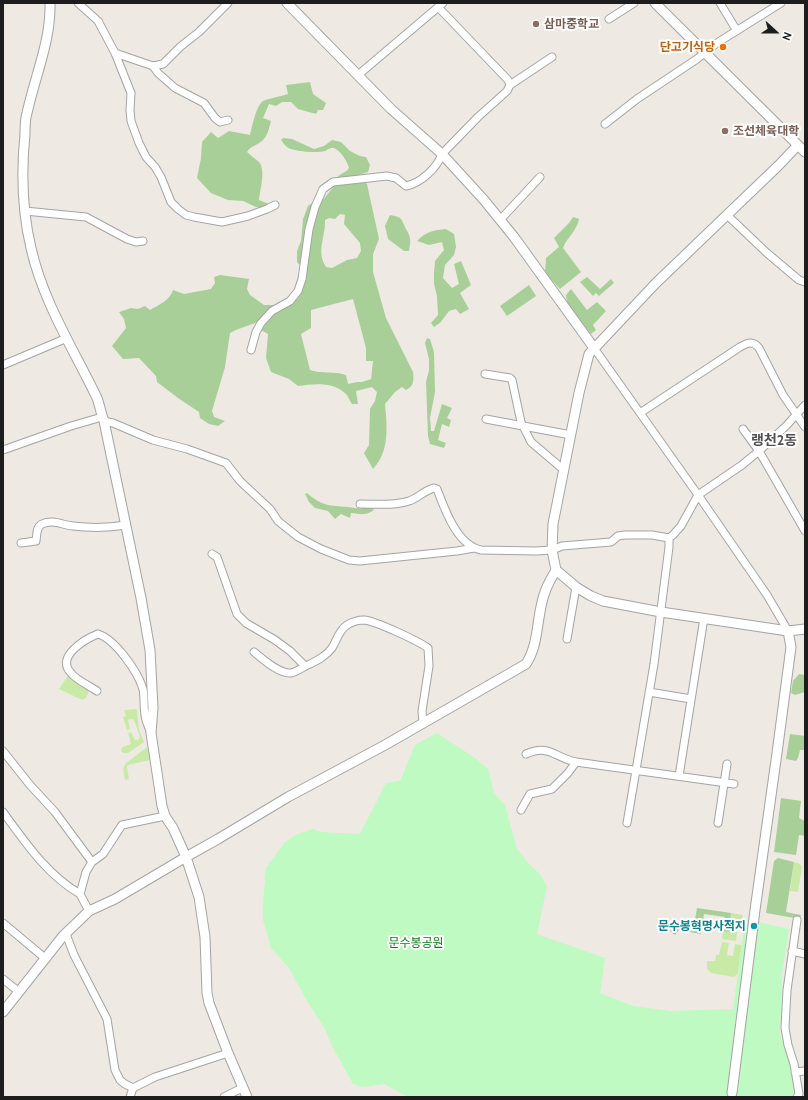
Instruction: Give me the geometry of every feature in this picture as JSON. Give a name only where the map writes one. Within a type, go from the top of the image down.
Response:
[{"type":"street","points":[[50,3],[49,21],[42,61],[26,114],[22,179],[25,211],[31,249],[41,282],[52,308],[98,401],[103,419],[126,525],[150,650],[153,708],[151,734]]},
{"type":"street","points":[[78,3],[98,21],[115,53],[132,93],[130,110],[131,121],[139,143],[146,157],[156,167],[171,202],[186,215],[216,222],[248,216],[275,205]]},
{"type":"street","points":[[115,53],[153,66],[163,64],[180,47],[199,32],[228,3]]},
{"type":"street","points":[[286,3],[391,108],[442,154],[484,200],[514,237],[698,495],[767,595],[788,631],[791,647],[754,910],[732,1093]]},
{"type":"street","points":[[609,19],[634,3]]},
{"type":"street","points":[[655,3],[805,152]]},
{"type":"street","points":[[720,3],[737,31]]},
{"type":"street","points":[[605,124],[637,99],[697,59],[705,52],[781,3]]},
{"type":"street","points":[[358,75],[441,5],[508,80],[510,85]]},
{"type":"street","points":[[251,350],[256,332],[261,323],[272,311],[290,300],[298,291],[302,280],[309,229],[315,208],[323,189],[333,182],[387,176],[396,178],[408,185],[419,181],[430,172],[439,162],[442,154],[478,116],[507,91],[510,85],[552,57]]},
{"type":"street","points":[[153,66],[158,73],[175,88],[204,103],[215,118],[220,122],[228,120]]},
{"type":"street","points":[[798,145],[656,283],[589,354],[585,365],[570,435],[553,524],[552,550],[556,570],[576,587],[603,601],[661,612],[788,631],[805,629]]},
{"type":"street","points":[[500,220],[540,177]]},
{"type":"street","points":[[25,211],[86,217],[127,239],[136,242],[143,241]]},
{"type":"street","points":[[727,215],[767,253],[799,280],[805,282]]},
{"type":"street","points":[[3,365],[67,338]]},
{"type":"street","points":[[640,413],[740,347],[748,343],[752,343],[756,344],[759,348],[783,395],[805,427]]},
{"type":"street","points":[[484,374],[510,378],[512,380],[523,426],[531,442],[564,470]]},
{"type":"street","points":[[360,504],[401,504],[434,488],[437,489],[450,521],[470,546],[481,550],[552,550],[562,546],[611,542],[618,536],[625,535],[652,535],[668,538],[674,536],[681,526],[698,495],[742,465],[759,451],[786,426],[805,405]]},
{"type":"street","points":[[3,450],[71,426],[103,419],[153,440],[186,449],[226,463],[240,481],[270,509],[278,521],[298,537],[321,549],[349,560],[360,561],[474,548]]},
{"type":"street","points":[[486,419],[570,435]]},
{"type":"street","points":[[743,429],[759,451],[805,531]]},
{"type":"street","points":[[21,543],[36,541],[37,530],[41,525],[49,522],[56,522],[71,526],[111,527],[126,525]]},
{"type":"street","points":[[627,823],[654,664],[661,612],[668,538]]},
{"type":"street","points":[[212,554],[217,557],[237,614],[246,623],[275,640],[290,651],[305,666]]},
{"type":"street","points":[[3,1012],[66,934],[89,911],[115,899],[218,840],[288,797],[526,664],[531,657],[544,592],[556,570]]},
{"type":"street","points":[[567,639],[576,587]]},
{"type":"street","points":[[679,776],[704,618]]},
{"type":"street","points":[[254,652],[272,666],[284,672],[291,673],[325,655],[332,648],[342,629],[353,622],[364,620],[374,622],[428,648],[428,666],[422,711],[423,722]]},
{"type":"street","points":[[97,691],[71,673],[66,664],[68,655],[80,644],[98,634],[102,635],[111,642],[123,655],[136,673],[142,689],[145,719],[151,734],[165,816],[173,828],[186,857],[199,897],[205,937],[207,993],[228,1053],[247,1097]]},
{"type":"street","points":[[649,692],[691,699]]},
{"type":"street","points":[[526,754],[542,749],[565,760],[734,784]]},
{"type":"street","points":[[3,750],[30,785],[54,812],[92,862]]},
{"type":"street","points":[[521,810],[530,794],[552,789],[568,773],[576,762]]},
{"type":"street","points":[[718,823],[727,764]]},
{"type":"street","points":[[3,812],[50,872],[67,887],[80,894],[89,911]]},
{"type":"street","points":[[80,894],[86,872],[92,862],[104,854],[122,825],[165,816]]},
{"type":"street","points":[[797,920],[787,990],[785,1028],[788,1045],[794,1064],[798,1096]]},
{"type":"street","points":[[3,923],[46,959]]},
{"type":"street","points":[[66,934],[74,955],[107,1019],[115,1070],[120,1080],[133,1088]]},
{"type":"street","points":[[792,951],[805,954]]},
{"type":"street","points":[[3,979],[19,992]]},
{"type":"street","points":[[130,1097],[133,1088],[155,1077],[228,1053]]},
{"type":"street","points":[[795,1072],[805,1071]]},
{"type":"street","points":[[224,1097],[242,1088]]},
{"type":"green space","points":[[310,82],[313,94],[326,103],[323,110],[318,110],[316,114],[298,109],[291,102],[282,102],[276,106],[269,104],[263,118],[271,121],[267,134],[263,140],[250,148],[247,152],[259,162],[262,170],[259,200],[269,204],[265,208],[256,207],[243,201],[228,200],[211,193],[197,178],[201,158],[202,142],[211,132],[218,138],[229,131],[250,135],[256,112],[263,101],[288,94],[286,85]]},
{"type":"green space","points":[[283,138],[292,139],[314,149],[324,146],[332,140],[341,142],[350,151],[366,157],[370,165],[368,172],[356,176],[337,178],[349,168],[347,162],[337,149],[331,148],[325,151],[306,152],[290,149],[281,140]]},
{"type":"green space","points":[[365,182],[367,184],[379,239],[373,254],[373,272],[386,318],[413,372],[411,387],[406,390],[402,387],[395,392],[385,404],[387,429],[385,446],[373,469],[364,453],[369,445],[370,409],[375,401],[377,392],[372,387],[356,391],[358,404],[352,404],[346,394],[335,387],[323,384],[298,386],[289,379],[271,372],[266,358],[268,334],[261,330],[270,318],[300,294],[318,206],[335,185]],"holes":[[[340,214],[345,215],[344,224],[360,243],[361,251],[357,258],[347,260],[332,268],[326,267],[321,254],[325,220],[329,218],[335,219]],[[353,299],[366,348],[366,361],[373,361],[371,379],[348,384],[346,375],[310,370],[301,334],[311,328],[311,310]]]},
{"type":"green space","points":[[315,201],[306,225],[300,265],[297,262],[297,251],[301,241],[303,219],[308,206]]},
{"type":"green space","points":[[390,215],[399,218],[402,221],[410,237],[409,251],[404,251],[388,239],[385,226]]},
{"type":"green space","points":[[573,217],[579,219],[578,223],[563,248],[581,272],[560,289],[545,273],[546,258],[559,247],[554,238]]},
{"type":"green space","points":[[446,229],[454,234],[456,247],[454,255],[445,265],[443,278],[452,288],[459,284],[454,264],[461,261],[471,285],[460,293],[469,309],[460,314],[456,309],[449,311],[440,323],[434,327],[431,323],[438,315],[437,296],[434,284],[435,261],[444,250],[442,242],[429,245],[417,241],[423,235],[430,232]]},
{"type":"green space","points":[[220,275],[249,279],[247,289],[250,295],[264,305],[274,305],[266,317],[230,333],[225,367],[212,411],[214,417],[225,421],[218,426],[209,424],[200,418],[199,412],[157,382],[156,376],[139,358],[123,359],[112,346],[126,328],[124,319],[119,312],[131,308],[138,309],[145,306],[150,310],[167,299],[172,294],[173,290],[184,294],[211,289],[215,283],[214,277]]},
{"type":"green space","points":[[587,277],[600,289],[611,279],[614,283],[599,296],[596,293],[593,296],[580,282]]},
{"type":"green space","points":[[529,285],[536,296],[507,316],[500,306]]},
{"type":"green space","points":[[571,289],[587,310],[597,302],[606,311],[593,325],[596,330],[591,334],[567,304],[566,295]]},
{"type":"green space","points":[[427,338],[430,339],[434,352],[435,392],[430,418],[431,431],[434,431],[442,404],[452,408],[447,418],[451,420],[449,427],[442,424],[438,440],[446,443],[444,448],[430,444],[428,436],[426,382],[429,370],[429,359],[425,343]]},
{"type":"green space","points":[[307,493],[322,503],[359,508],[370,506],[374,510],[366,514],[351,513],[350,518],[341,514],[335,519],[328,511],[315,508],[309,502],[305,494]]},
{"type":"green space","points":[[69,674],[90,689],[86,698],[82,700],[59,689]]},
{"type":"green space","points":[[799,674],[805,675],[805,692],[795,695],[791,693],[793,681]]},
{"type":"green space","points":[[137,709],[139,730],[144,742],[128,753],[123,753],[121,751],[122,747],[131,744],[128,733],[131,732],[135,740],[138,740],[140,737],[134,720],[128,720],[130,729],[127,730],[123,717],[126,716],[124,710]]},
{"type":"green space","name":"문수봉공원","points":[[437,733],[475,758],[488,769],[494,793],[505,805],[517,849],[530,865],[540,874],[547,886],[537,934],[605,958],[600,993],[633,1006],[671,1011],[733,1009],[745,919],[789,929],[782,974],[780,1035],[789,1055],[795,1092],[792,1094],[793,1097],[408,1097],[384,1084],[363,1087],[353,1084],[332,1046],[324,1027],[307,1001],[289,968],[271,948],[263,920],[266,868],[284,843],[295,835],[313,829],[321,832],[360,834],[386,783],[400,781],[415,745]]},
{"type":"green space","points":[[790,734],[805,736],[805,750],[800,750],[796,761],[786,759]]},
{"type":"green space","points":[[147,747],[150,760],[128,765],[129,779],[125,780],[123,769],[125,764]]},
{"type":"green space","points":[[781,798],[801,801],[799,818],[805,821],[805,836],[799,835],[796,855],[774,852]]},
{"type":"green space","points":[[778,858],[794,862],[786,912],[801,915],[800,919],[766,913],[774,861]]},
{"type":"green space","points":[[794,862],[800,864],[802,867],[798,892],[790,891]]},
{"type":"green space","points":[[697,908],[731,913],[729,932],[723,931],[725,917],[704,914],[701,934],[679,930],[675,935],[670,931],[677,923],[694,925]]},
{"type":"green space","points":[[731,913],[743,915],[742,925],[734,924],[734,932],[737,932],[736,941],[722,939],[723,931],[729,932]]},
{"type":"green space","points":[[722,942],[729,943],[727,955],[733,956],[735,944],[742,945],[738,973],[734,977],[711,973],[707,969],[707,961],[715,961],[716,955],[719,955]]},
{"type":"place","name":"삼마중학교","points":[[536,24]]},
{"type":"place","name":"단고기식당","points":[[723,47]]},
{"type":"place","name":"조선체육대학","points":[[725,131]]},
{"type":"place","name":"문수봉혁명사적지","points":[[754,926]]},
{"type":"district","name":"랭천2동","points":[[774,441]]}]
